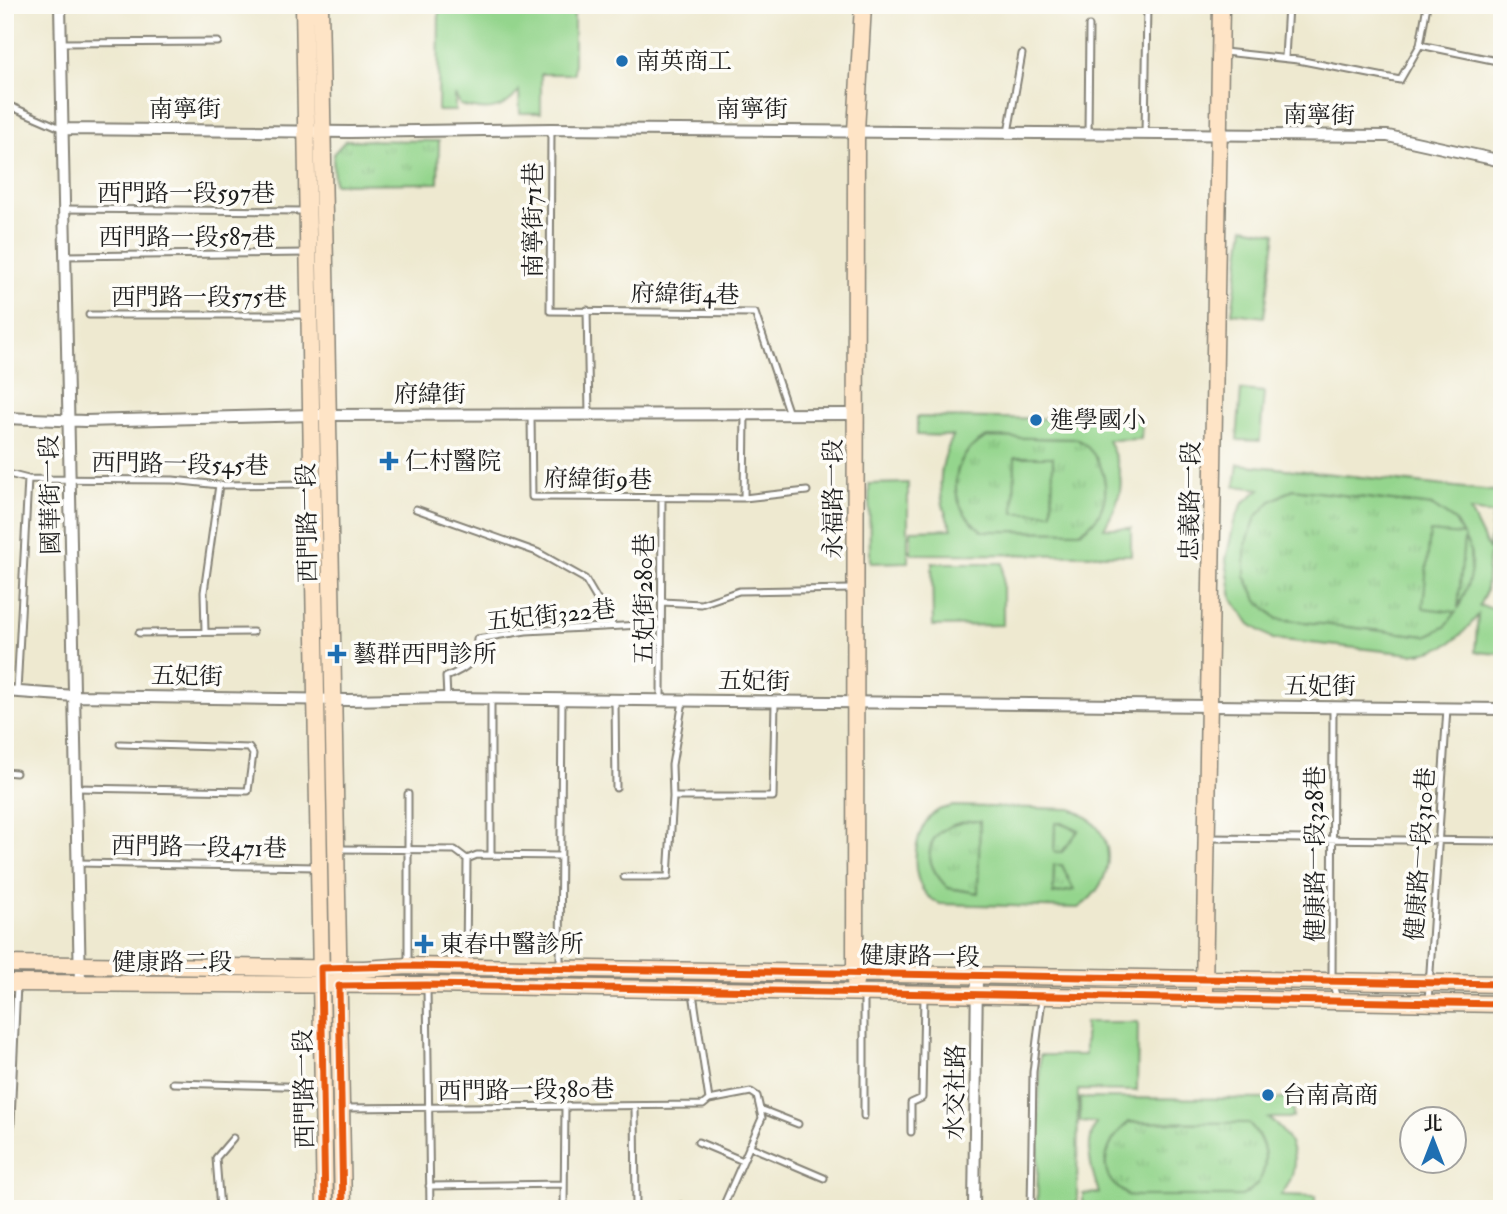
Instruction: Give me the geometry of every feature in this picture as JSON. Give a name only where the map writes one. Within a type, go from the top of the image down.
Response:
[{"type":"street","name":"國華街一段","points":[[60,5],[71,421],[80,985]]},
{"type":"street","name":"西門路一段","points":[[304,5],[315,131],[325,700],[320,867],[325,1209]]},
{"type":"street","name":"西門路一段","points":[[320,5],[315,131],[308,211],[310,315],[320,415],[313,484],[336,849],[343,1209]]},
{"type":"street","name":"永福路一段","points":[[860,993],[855,974],[855,414],[856,131],[863,5]]},
{"type":"street","name":"忠義路一段","points":[[1204,999],[1221,5]]},
{"type":"street","name":"南寧街","points":[[63,129],[551,129],[1388,136],[1502,161]]},
{"type":"street","name":"府緯街","points":[[5,418],[71,421],[320,415],[855,414]]},
{"type":"street","name":"五妃街","points":[[11,692],[75,696],[325,700],[491,698],[1502,709]]},
{"type":"street","name":"健康路二段","points":[[5,964],[338,969]]},
{"type":"street","name":"健康路一段","points":[[338,969],[408,967],[1502,984]]},
{"type":"street","name":"水交社路","points":[[974,1209],[977,976]]},
{"type":"street","name":"健康路二段","points":[[11,983],[339,986]]},
{"type":"street","name":"健康路一段","points":[[339,986],[427,985],[1502,1004]]},
{"type":"lane","points":[[1145,134],[1147,5]]},
{"type":"lane","points":[[1285,58],[1288,5]]},
{"type":"lane","points":[[1220,51],[1285,58],[1400,80],[1420,46],[1427,5]]},
{"type":"lane","points":[[1088,133],[1089,26]]},
{"type":"lane","points":[[61,43],[218,42]]},
{"type":"lane","points":[[1420,46],[1502,62]]},
{"type":"lane","points":[[1008,132],[1022,54]]},
{"type":"lane","name":"南寧街","points":[[5,104],[63,129]]},
{"type":"lane","name":"南寧街71巷","points":[[550,311],[551,129]]},
{"type":"lane","name":"西門路一段597巷","points":[[64,209],[308,211]]},
{"type":"lane","name":"西門路一段587巷","points":[[65,256],[309,253]]},
{"type":"lane","points":[[587,310],[589,414]]},
{"type":"lane","name":"府緯街4巷","points":[[550,311],[755,313],[789,414]]},
{"type":"lane","name":"西門路一段575巷","points":[[89,315],[310,315]]},
{"type":"lane","name":"府緯街9巷","points":[[531,414],[532,497],[744,498],[807,491]]},
{"type":"lane","points":[[744,498],[745,414]]},
{"type":"lane","name":"西門路一段545巷","points":[[5,473],[28,479],[173,480],[219,485],[265,482],[313,484]]},
{"type":"lane","points":[[11,692],[28,479]]},
{"type":"lane","points":[[205,632],[204,592],[219,485]]},
{"type":"lane","name":"五妃街280巷","points":[[662,498],[662,701]]},
{"type":"lane","points":[[416,509],[537,552],[585,579],[612,625]]},
{"type":"lane","points":[[662,602],[701,604],[739,591],[851,589]]},
{"type":"lane","name":"五妃街322巷","points":[[447,698],[446,677],[463,670],[472,662],[477,653],[477,639],[526,631],[661,624]]},
{"type":"lane","points":[[139,633],[253,632]]},
{"type":"lane","points":[[491,698],[491,855]]},
{"type":"lane","points":[[560,969],[562,700]]},
{"type":"lane","points":[[615,700],[616,788]]},
{"type":"lane","points":[[624,877],[668,877],[673,797],[672,765],[682,701]]},
{"type":"lane","points":[[673,797],[773,797],[775,703]]},
{"type":"lane","name":"健康路一段328巷","points":[[1333,708],[1332,982],[1338,1001]]},
{"type":"lane","name":"健康路一段310巷","points":[[1428,1002],[1447,708]]},
{"type":"lane","points":[[76,788],[248,791],[253,754],[249,748],[120,744]]},
{"type":"lane","points":[[5,772],[16,774]]},
{"type":"lane","points":[[408,794],[408,967]]},
{"type":"lane","points":[[1207,838],[1502,841]]},
{"type":"lane","points":[[336,849],[455,850],[467,859],[491,855],[561,856]]},
{"type":"lane","points":[[466,968],[467,859]]},
{"type":"lane","name":"西門路一段471巷","points":[[78,863],[320,867]]},
{"type":"lane","points":[[5,1192],[9,1166],[11,983]]},
{"type":"lane","points":[[427,985],[430,1209]]},
{"type":"lane","points":[[692,990],[709,1100]]},
{"type":"lane","points":[[860,993],[864,1116]]},
{"type":"lane","points":[[911,1132],[911,1103],[922,1098],[925,994]]},
{"type":"lane","points":[[1031,1209],[1033,1072],[1043,996]]},
{"type":"lane","points":[[173,1083],[323,1087]]},
{"type":"lane","name":"西門路一段380巷","points":[[341,1108],[703,1105],[709,1100],[751,1092],[757,1096],[760,1109]]},
{"type":"lane","points":[[635,1106],[636,1209]]},
{"type":"lane","points":[[564,1209],[565,1107]]},
{"type":"lane","points":[[760,1109],[798,1124]]},
{"type":"lane","points":[[722,1209],[762,1118],[760,1109]]},
{"type":"lane","points":[[220,1209],[216,1158],[233,1138]]},
{"type":"lane","points":[[698,1142],[743,1161]]},
{"type":"lane","points":[[749,1146],[824,1178]]},
{"type":"lane","points":[[429,1185],[565,1184]]},
{"type":"lane","points":[[681,1205],[690,1209]]},
{"type":"green space","points":[[439,5],[574,5],[574,74],[541,74],[541,113],[520,113],[519,91],[500,107],[492,109],[460,105],[455,95],[455,111],[438,111]]},
{"type":"green space","points":[[346,140],[439,141],[438,183],[334,184],[333,154]]},
{"type":"green space","points":[[1244,227],[1276,233],[1264,317],[1232,313]]},
{"type":"green space","points":[[1241,390],[1264,392],[1260,441],[1237,440]]},
{"type":"green space","points":[[917,417],[1142,420],[1141,439],[1108,440],[1118,464],[1121,484],[1116,505],[1104,528],[1131,528],[1131,555],[911,554],[911,530],[952,529],[943,506],[940,483],[944,460],[953,436],[917,435]],"holes":[[[987,437],[1077,439],[1097,459],[1105,485],[1100,511],[1092,523],[1080,532],[983,531],[962,509],[957,496],[958,469],[964,456]]]},
{"type":"green space","points":[[987,437],[1077,439],[1088,448],[1097,459],[1105,485],[1100,511],[1092,523],[1080,532],[983,531],[962,509],[956,483],[958,469],[964,457]]},
{"type":"green space","points":[[1015,457],[1053,457],[1052,513],[1014,513]]},
{"type":"green space","points":[[1238,464],[1502,492],[1502,556],[1489,555],[1486,591],[1479,606],[1502,609],[1501,654],[1475,652],[1478,615],[1451,643],[1434,650],[1412,654],[1273,639],[1250,624],[1232,599],[1226,560],[1234,522],[1243,503],[1260,489],[1235,486]],"holes":[[[1293,489],[1433,506],[1455,521],[1463,535],[1430,532],[1423,608],[1456,612],[1445,627],[1426,636],[1277,619],[1257,600],[1245,576],[1245,547],[1256,517],[1271,501]],[[1470,511],[1493,514],[1489,550]],[[1464,538],[1471,554],[1471,563],[1468,582],[1458,609]]]},
{"type":"green space","points":[[908,483],[908,562],[870,563],[869,484]]},
{"type":"green space","points":[[1293,489],[1433,506],[1455,521],[1470,549],[1471,578],[1457,612],[1445,627],[1426,636],[1277,619],[1257,600],[1245,576],[1245,547],[1256,517],[1271,501]]},
{"type":"green space","points":[[932,563],[1003,563],[1003,625],[933,626]]},
{"type":"green space","points":[[953,806],[1071,809],[1087,817],[1098,828],[1108,855],[1101,884],[1078,908],[940,904],[927,895],[920,885],[916,850],[923,827],[929,818],[939,810]],"holes":[[[980,821],[978,893],[948,888],[932,866],[931,846],[935,838],[954,825]],[[1055,823],[1064,823],[1079,830],[1062,852],[1054,852]],[[1054,865],[1062,865],[1074,890],[1053,894]]]},
{"type":"green space","points":[[980,821],[978,893],[948,888],[938,877],[930,856],[935,838],[954,825]]},
{"type":"green space","points":[[1055,822],[1079,830],[1063,852],[1054,852]]},
{"type":"green space","points":[[1054,865],[1062,865],[1075,890],[1053,894]]},
{"type":"green space","points":[[1085,1022],[1138,1022],[1137,1091],[1078,1090],[1077,1209],[1037,1209],[1040,1055],[1085,1055]]},
{"type":"green space","points":[[1080,1098],[1293,1099],[1293,1118],[1268,1118],[1285,1135],[1293,1154],[1292,1174],[1281,1195],[1315,1196],[1315,1209],[1083,1209],[1083,1194],[1099,1193],[1091,1166],[1090,1150],[1096,1123],[1080,1122]],"holes":[[[1129,1122],[1249,1123],[1261,1142],[1265,1162],[1259,1181],[1242,1196],[1128,1196],[1113,1183],[1107,1173],[1106,1157],[1109,1148],[1117,1133]]]},
{"type":"green space","points":[[1129,1122],[1249,1123],[1264,1152],[1263,1172],[1252,1189],[1242,1196],[1128,1196],[1111,1181],[1107,1173],[1106,1157],[1117,1134]]},
{"type":"cycle path","points":[[325,1209],[321,968],[408,966],[1502,984]]},
{"type":"cycle path","points":[[343,1209],[339,986],[427,985],[1502,1004]]},
{"type":"place","name":"南英商工","points":[[622,61]]},
{"type":"place","name":"進學國小","points":[[1036,420]]},
{"type":"place","name":"仁村醫院","points":[[389,461]]},
{"type":"place","name":"藝群西門診所","points":[[337,654]]},
{"type":"place","name":"東春中醫診所","points":[[424,944]]},
{"type":"place","name":"台南高商","points":[[1268,1095]]}]
